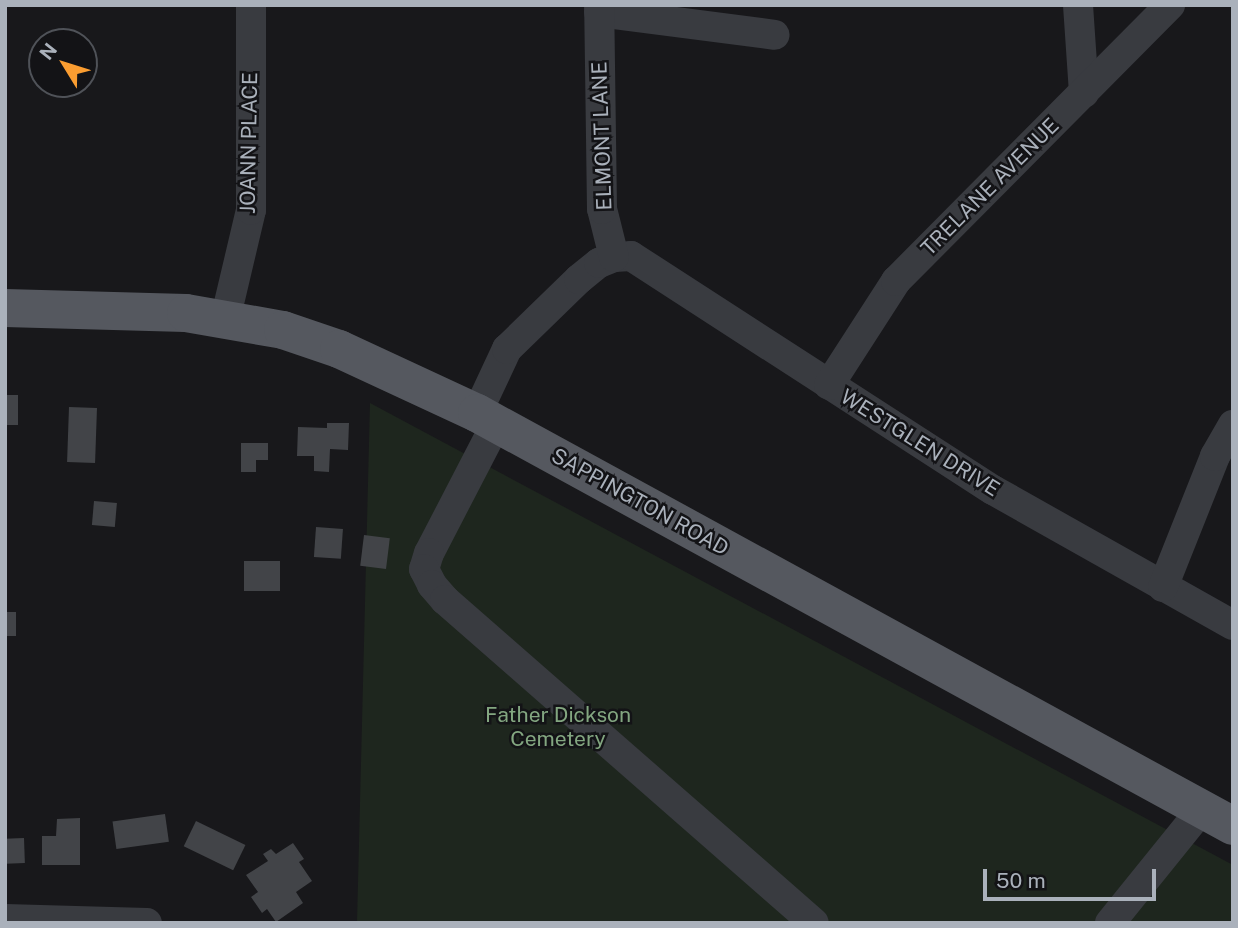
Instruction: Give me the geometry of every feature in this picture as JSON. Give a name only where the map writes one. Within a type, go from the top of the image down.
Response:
[{"type":"main road","name":"SAPPINGTON ROAD","points":[[5,308],[186,313],[282,330],[339,349],[486,419],[1217,818]]},
{"type":"street","name":"JOANN PLACE","points":[[225,320],[251,211],[251,5]]},
{"type":"street","points":[[1079,5],[1084,93]]},
{"type":"street","name":"TRELANE AVENUE","points":[[829,385],[895,281],[1170,5]]},
{"type":"street","name":"ELMONT LANE","points":[[614,257],[602,209],[599,9],[775,36]]},
{"type":"street","name":"WESTGLEN DRIVE","points":[[614,257],[631,256],[993,490],[1233,625]]},
{"type":"street","points":[[614,257],[599,263],[579,279],[508,349],[486,419],[429,553],[425,569],[432,585],[444,600],[803,919]]},
{"type":"street","points":[[1163,587],[1215,456],[1233,425]]},
{"type":"street","points":[[1110,923],[1217,818]]},
{"type":"street","points":[[5,919],[147,923]]},
{"type":"green space","name":"Father Dickson Cemetery","points":[[370,403],[1233,865],[1233,923],[357,923]]},
{"type":"building","points":[[5,395],[18,395],[18,425],[5,425]]},
{"type":"building","points":[[69,407],[97,408],[95,463],[67,462]]},
{"type":"building","points":[[327,423],[349,423],[348,450],[330,449],[329,472],[314,471],[314,456],[297,456],[298,427],[327,428]]},
{"type":"building","points":[[241,443],[268,443],[268,460],[256,460],[256,472],[241,472]]},
{"type":"building","points":[[94,501],[117,503],[115,527],[92,525]]},
{"type":"building","points":[[316,527],[343,529],[341,559],[314,557]]},
{"type":"building","points":[[364,535],[390,538],[386,569],[360,566]]},
{"type":"building","points":[[244,561],[280,561],[280,591],[244,591]]},
{"type":"building","points":[[5,612],[16,612],[16,636],[5,636]]},
{"type":"building","points":[[165,814],[169,842],[116,849],[113,821]]},
{"type":"building","points":[[80,818],[80,865],[42,865],[42,836],[56,836],[57,819]]},
{"type":"building","points":[[196,821],[245,845],[233,870],[184,846]]},
{"type":"building","points":[[24,838],[25,863],[6,864],[5,839]]},
{"type":"building","points":[[293,843],[304,859],[299,862],[312,881],[296,892],[303,903],[276,922],[267,909],[262,913],[251,897],[258,892],[246,875],[268,861],[263,854],[271,849],[276,854]]}]
